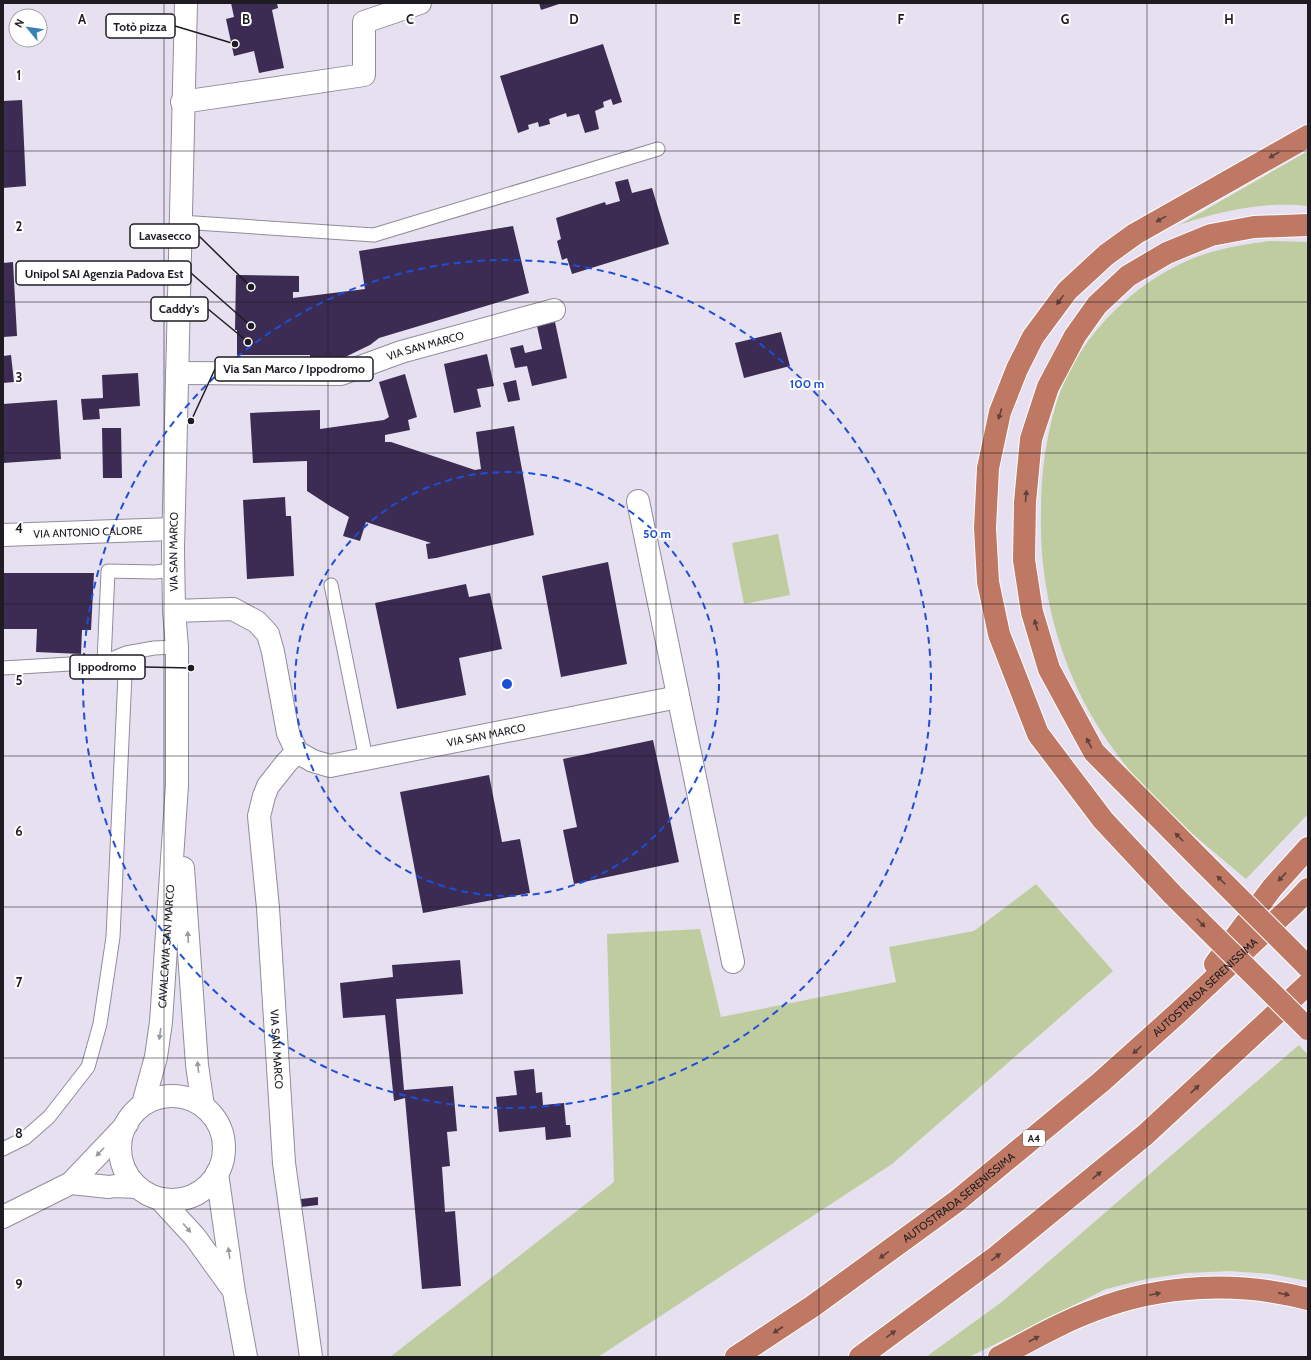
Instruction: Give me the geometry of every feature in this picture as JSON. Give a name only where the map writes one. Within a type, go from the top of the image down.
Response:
[{"type":"highway","points":[[1308,136],[1135,234],[1106,255],[1067,291],[1033,337],[1017,369],[1000,412],[988,468],[985,528],[988,582],[999,634],[1038,734],[1103,820],[1173,895],[1308,1029]]},
{"type":"highway","points":[[1308,225],[1254,228],[1211,235],[1167,253],[1128,276],[1097,305],[1074,336],[1048,387],[1031,439],[1025,502],[1024,560],[1032,612],[1049,669],[1094,752],[1308,967]]},
{"type":"highway","points":[[1180,1011],[1272,888],[1308,848]]},
{"type":"highway","name":"AUTOSTRADA SERENISSIMA","points":[[736,1357],[813,1306],[958,1201],[1101,1082],[1180,1011],[1308,889]]},
{"type":"highway","points":[[860,1357],[997,1256],[1138,1140],[1308,984]]},
{"type":"highway","points":[[999,1357],[1059,1325],[1096,1309],[1118,1302],[1164,1292],[1187,1289],[1254,1289],[1277,1292],[1308,1299]]},
{"type":"street","name":"VIA SAN MARCO","points":[[178,646],[174,611],[173,570],[182,102],[186,3]]},
{"type":"street","points":[[182,102],[364,75],[364,22],[420,3]]},
{"type":"street","name":"VIA SAN MARCO","points":[[177,373],[341,374],[401,352],[554,310]]},
{"type":"street","points":[[638,501],[733,962]]},
{"type":"street","name":"VIA ANTONIO CALORE","points":[[3,535],[174,529]]},
{"type":"street","points":[[174,611],[233,609],[257,622],[265,630],[268,634],[273,652],[288,733],[297,752]]},
{"type":"street","name":"CAVALCAVIA SAN MARCO","points":[[143,1104],[156,1056],[161,1022],[177,785],[178,646]]},
{"type":"street","name":"VIA SAN MARCO","points":[[310,1357],[284,1163],[268,908],[259,816],[268,786],[297,752],[313,761],[330,766],[678,697]]},
{"type":"street","name":"CAVALCAVIA SAN MARCO","points":[[177,785],[197,1065],[203,1106]]},
{"type":"street","name":"CAVALCAVIA SAN MARCO","points":[[168,1096],[190,1099],[203,1106],[216,1119],[224,1136],[224,1155],[217,1173],[202,1190],[186,1199],[172,1201],[160,1200],[137,1188],[130,1180],[121,1163],[120,1152],[121,1141],[127,1124],[137,1110],[143,1104],[168,1096]]},
{"type":"street","points":[[3,1217],[71,1183],[127,1124]]},
{"type":"street","name":"CAVALCAVIA SAN MARCO","points":[[217,1173],[234,1292],[246,1357]]},
{"type":"street","points":[[71,1183],[137,1188]]},
{"type":"street","name":"CAVALCAVIA SAN MARCO","points":[[160,1200],[195,1237],[234,1292]]},
{"type":"lane","points":[[180,222],[374,235],[658,149]]},
{"type":"lane","points":[[104,662],[108,571],[155,572],[173,570]]},
{"type":"lane","points":[[331,585],[366,759]]},
{"type":"lane","points":[[3,668],[104,662],[126,653],[154,648],[178,646]]},
{"type":"lane","points":[[3,1149],[25,1138],[49,1117],[88,1066],[100,1024],[113,936],[126,653]]},
{"type":"green space","points":[[1308,151],[1308,206],[1275,205],[1242,208],[1211,215],[1179,225]]},
{"type":"green space","points":[[1269,241],[1308,242],[1308,814],[1246,879],[1192,833],[1153,797],[1120,758],[1101,732],[1090,713],[1068,666],[1052,616],[1043,564],[1041,499],[1044,460],[1049,434],[1055,408],[1065,382],[1078,357],[1094,334],[1113,312],[1134,293],[1157,277],[1182,263],[1208,253]]},
{"type":"green space","points":[[778,534],[790,595],[744,604],[732,543]]},
{"type":"green space","points":[[1036,884],[1113,971],[892,1164],[598,1357],[390,1357],[614,1182],[607,934],[700,929],[721,1017],[896,982],[889,947],[974,931]]},
{"type":"green space","points":[[1299,1045],[1308,1055],[1308,1281],[1271,1274],[1229,1271],[1187,1273],[1146,1279],[1106,1289],[969,1357],[926,1357],[1003,1301]]},
{"type":"building","points":[[231,3],[277,3],[278,8],[272,10],[284,68],[259,73],[254,51],[234,56],[226,19],[234,17]]},
{"type":"building","points":[[539,3],[562,3],[541,10]]},
{"type":"building","points":[[603,44],[622,102],[613,105],[611,99],[603,102],[604,107],[595,111],[599,129],[585,133],[579,114],[567,117],[566,113],[549,119],[550,124],[539,127],[538,122],[528,125],[529,129],[518,133],[500,76]]},
{"type":"building","points":[[22,100],[26,186],[3,188],[3,101]]},
{"type":"building","points":[[628,179],[632,193],[652,188],[669,244],[572,274],[567,258],[562,260],[557,241],[561,239],[556,218],[605,202],[606,205],[620,201],[615,182]]},
{"type":"building","points":[[513,226],[529,293],[379,338],[370,345],[341,359],[330,361],[310,361],[310,355],[237,355],[237,330],[235,330],[236,275],[299,276],[299,292],[293,292],[293,298],[365,289],[359,251]]},
{"type":"building","points":[[13,262],[17,336],[3,337],[3,263]]},
{"type":"building","points":[[555,322],[567,378],[532,386],[527,366],[515,368],[510,348],[523,345],[525,353],[542,349],[537,326]]},
{"type":"building","points":[[781,332],[790,366],[744,378],[735,343]]},
{"type":"building","points":[[487,354],[494,386],[477,389],[481,407],[454,413],[444,364]]},
{"type":"building","points":[[11,355],[14,382],[3,383],[3,356]]},
{"type":"building","points":[[138,373],[140,406],[99,409],[100,419],[83,420],[81,399],[103,398],[102,375]]},
{"type":"building","points":[[405,374],[417,417],[408,420],[410,430],[385,435],[385,442],[391,442],[475,470],[481,469],[476,432],[514,426],[534,535],[428,559],[426,544],[431,543],[366,522],[360,541],[343,536],[349,517],[307,491],[307,461],[253,463],[250,413],[320,410],[320,429],[384,420],[389,417],[379,382]]},
{"type":"building","points":[[516,380],[520,400],[508,402],[503,383]]},
{"type":"building","points":[[57,400],[61,459],[3,463],[3,404]]},
{"type":"building","points":[[102,428],[121,428],[122,478],[103,478]]},
{"type":"building","points":[[285,497],[286,516],[291,516],[294,576],[247,579],[243,500]]},
{"type":"building","points":[[608,562],[627,664],[561,677],[542,576]]},
{"type":"building","points":[[3,573],[94,573],[91,630],[82,630],[81,654],[36,652],[37,629],[3,629]]},
{"type":"building","points":[[466,584],[469,597],[490,593],[502,649],[459,658],[466,695],[397,709],[375,603]]},
{"type":"building","points":[[653,740],[679,862],[574,884],[563,830],[577,827],[563,759]]},
{"type":"building","points":[[489,775],[502,842],[520,839],[530,893],[423,913],[400,792]]},
{"type":"building","points":[[460,960],[463,994],[396,999],[404,1090],[453,1086],[457,1131],[447,1132],[450,1166],[442,1167],[445,1212],[455,1211],[461,1286],[422,1289],[405,1098],[394,1101],[385,1015],[343,1018],[340,983],[393,977],[392,965]]},
{"type":"building","points":[[534,1069],[536,1093],[542,1092],[543,1105],[564,1103],[566,1125],[570,1125],[571,1137],[546,1140],[545,1127],[499,1132],[496,1097],[517,1095],[514,1071]]},
{"type":"building","points":[[318,1197],[318,1205],[301,1207],[301,1199]]},
{"type":"place","name":"Totò pizza","points":[[235,44]]},
{"type":"place","name":"Lavasecco","points":[[251,287]]},
{"type":"place","name":"Unipol SAI Agenzia Padova Est","points":[[251,326]]},
{"type":"place","name":"Caddy's","points":[[248,342]]},
{"type":"place","name":"Via San Marco / Ippodromo","points":[[191,421]]},
{"type":"place","name":"Ippodromo","points":[[191,668]]}]
